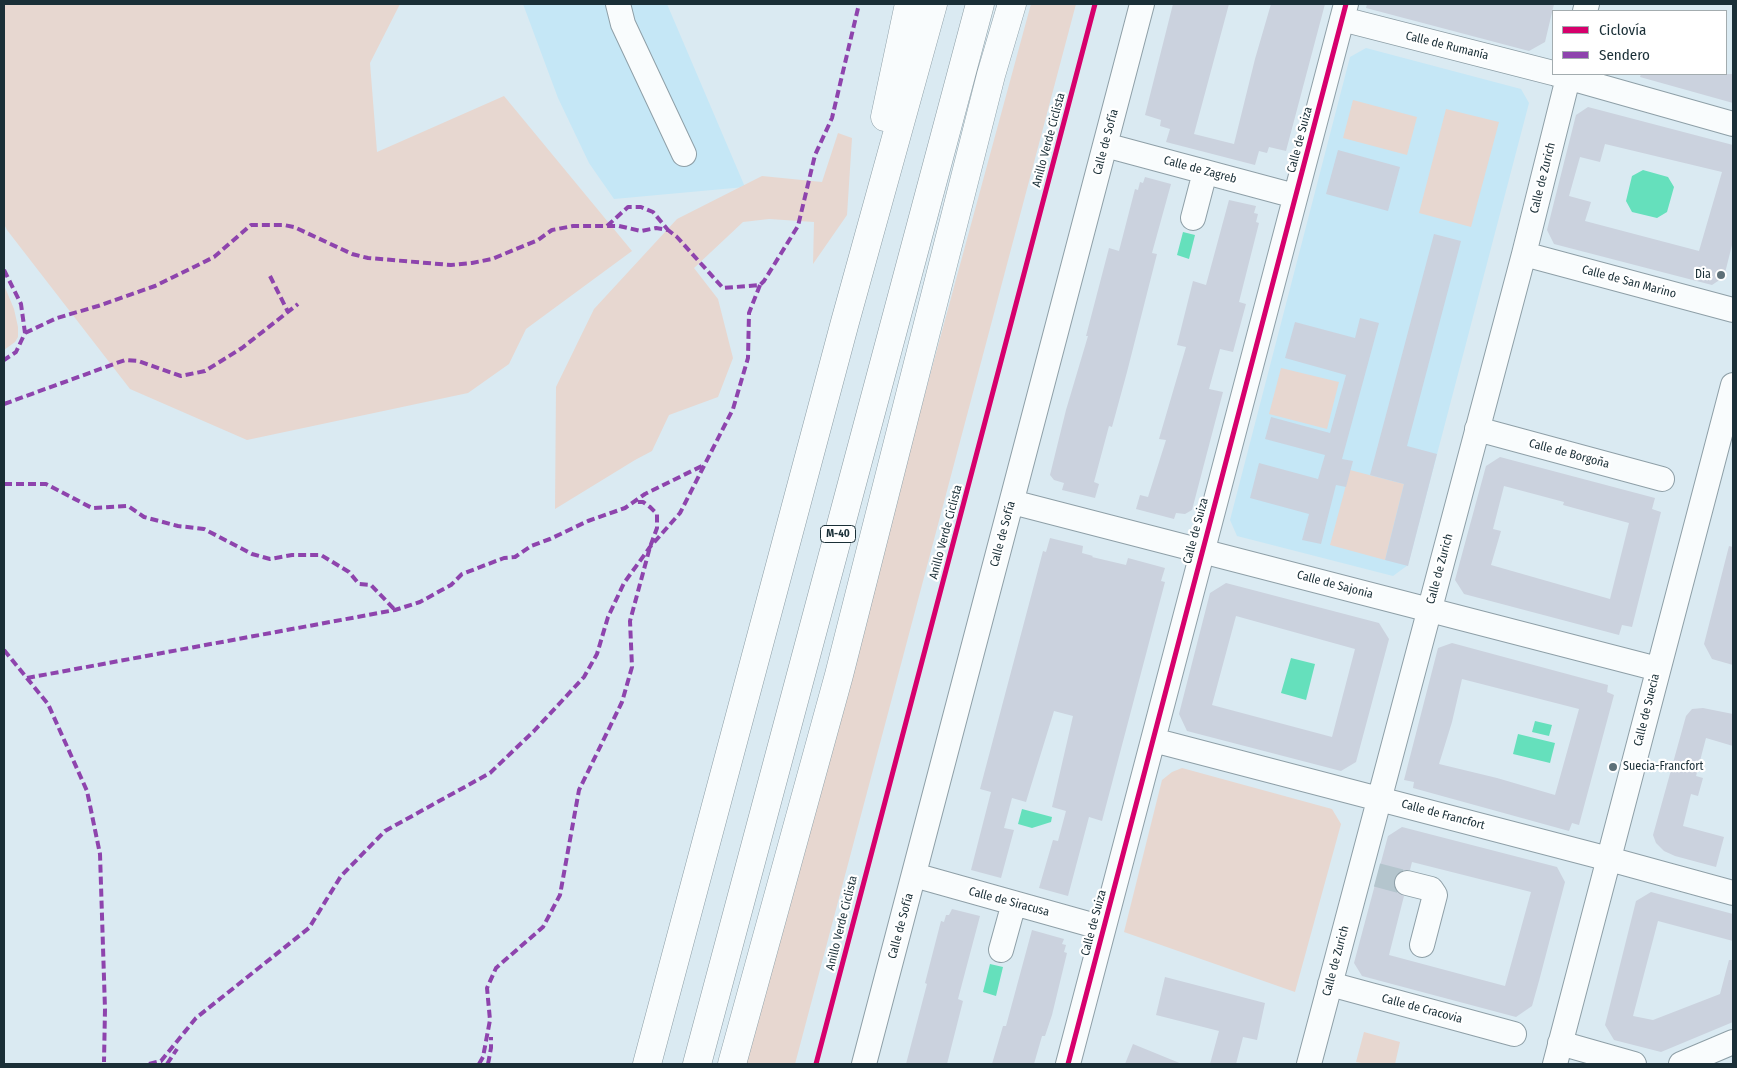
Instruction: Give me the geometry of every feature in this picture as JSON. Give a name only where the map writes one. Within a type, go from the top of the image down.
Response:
[{"type":"highway","points":[[845,322],[898,51],[909,4]]},
{"type":"highway","points":[[647,1064],[845,322],[933,4]]},
{"type":"highway","name":"M-40","points":[[697,1064],[980,4]]},
{"type":"highway","points":[[732,1064],[839,675],[991,75],[1012,4]]},
{"type":"highway","points":[[812,771],[859,456]]},
{"type":"street","points":[[618,4],[623,24],[684,154]]},
{"type":"street","name":"Calle de Sofía","points":[[864,1064],[1142,4]]},
{"type":"street","name":"Calle de Rumanía","points":[[1344,12],[1552,71]]},
{"type":"street","name":"Calle de Suiza","points":[[1068,1064],[1344,12]]},
{"type":"street","name":"Calle de Zurich","points":[[1309,1064],[1330,984],[1369,873],[1379,799],[1524,254],[1561,75]]},
{"type":"street","name":"Calle de Rumanía","points":[[1564,75],[1733,124]]},
{"type":"street","name":"Calle de Zagreb","points":[[1105,145],[1295,196]]},
{"type":"street","points":[[1193,218],[1205,172]]},
{"type":"street","name":"Calle de San Marino","points":[[1524,254],[1733,310]]},
{"type":"street","name":"Calle de Suecia","points":[[1557,1054],[1733,386]]},
{"type":"street","name":"Calle de Borgoña","points":[[1477,429],[1662,479]]},
{"type":"street","name":"Calle de Sajonia","points":[[1012,502],[1658,669]]},
{"type":"street","name":"Calle de Francfort","points":[[1153,740],[1733,893]]},
{"type":"street","name":"Calle de Siracusa","points":[[914,875],[1104,928]]},
{"type":"street","points":[[1407,883],[1431,889],[1435,895],[1422,945]]},
{"type":"street","points":[[1001,950],[1014,903]]},
{"type":"street","name":"Calle de Cracovia","points":[[1330,984],[1514,1034]]},
{"type":"street","points":[[1681,1064],[1733,1042]]},
{"type":"street","points":[[1557,1054],[1634,1064]]},
{"type":"shaded area","points":[[4,4],[400,4],[370,63],[377,152],[504,96],[632,251],[526,329],[509,364],[468,393],[247,440],[130,389],[7,230],[4,224]]},
{"type":"shaded area","points":[[523,4],[667,4],[745,187],[614,199],[589,163],[558,98]]},
{"type":"shaded area","points":[[1031,4],[1076,4],[795,1064],[745,1064],[832,735]]},
{"type":"shaded area","points":[[1366,48],[1521,89],[1529,103],[1408,565],[1393,576],[1237,536],[1230,520],[1350,57]]},
{"type":"shaded area","points":[[1353,100],[1417,117],[1407,155],[1343,138]]},
{"type":"shaded area","points":[[1446,109],[1499,122],[1471,227],[1419,213]]},
{"type":"shaded area","points":[[838,133],[852,138],[847,215],[813,264],[814,222],[769,219],[743,222],[694,268],[718,299],[733,358],[718,397],[669,415],[652,451],[555,509],[556,387],[594,309],[677,219],[762,176],[822,182]]},
{"type":"shaded area","points":[[1643,170],[1668,177],[1674,187],[1667,212],[1657,218],[1632,212],[1626,201],[1632,176]]},
{"type":"shaded area","points":[[1183,232],[1195,235],[1189,259],[1177,255]]},
{"type":"shaded area","points":[[4,285],[14,309],[18,337],[15,342],[4,350]]},
{"type":"shaded area","points":[[1281,368],[1339,382],[1327,429],[1269,414]]},
{"type":"shaded area","points":[[1350,470],[1404,484],[1385,560],[1330,545]]},
{"type":"shaded area","points":[[1291,658],[1315,664],[1306,700],[1281,693]]},
{"type":"shaded area","points":[[1535,721],[1552,725],[1549,736],[1532,732]]},
{"type":"shaded area","points":[[1518,734],[1555,743],[1550,763],[1513,754]]},
{"type":"shaded area","points":[[1182,768],[1332,809],[1341,824],[1295,992],[1124,932],[1162,780],[1172,772]]},
{"type":"shaded area","points":[[1022,809],[1052,817],[1051,822],[1032,828],[1018,824]]},
{"type":"shaded area","points":[[990,964],[1003,967],[996,996],[983,992]]},
{"type":"shaded area","points":[[1364,1032],[1400,1042],[1395,1064],[1356,1062]]},
{"type":"building","points":[[1173,4],[1229,4],[1194,134],[1234,144],[1271,4],[1325,4],[1286,151],[1269,147],[1267,153],[1259,151],[1255,165],[1166,142],[1170,129],[1160,126],[1161,120],[1145,115]]},
{"type":"building","points":[[1367,4],[1554,4],[1545,42],[1529,51],[1366,8]]},
{"type":"building","points":[[1733,74],[1733,103],[1640,77],[1641,75]]},
{"type":"building","points":[[1588,107],[1733,145],[1733,241],[1724,277],[1712,285],[1554,244],[1547,230],[1576,115]],"holes":[[[1605,144],[1722,172],[1699,251],[1585,221],[1591,202],[1569,196],[1580,157],[1600,162]]]},
{"type":"building","points":[[1338,150],[1400,167],[1388,211],[1326,194]]},
{"type":"building","points":[[1145,177],[1171,184],[1152,253],[1157,254],[1127,372],[1112,427],[1109,426],[1094,482],[1099,484],[1095,498],[1062,490],[1064,483],[1054,480],[1050,475],[1066,410],[1088,336],[1086,336],[1109,248],[1119,251],[1135,189],[1138,190],[1140,182],[1143,183]]},
{"type":"building","points":[[1229,200],[1256,206],[1254,213],[1258,214],[1256,222],[1259,223],[1239,302],[1246,304],[1233,352],[1220,349],[1209,389],[1223,392],[1192,510],[1185,514],[1176,513],[1174,519],[1136,509],[1140,495],[1148,497],[1166,440],[1159,439],[1186,347],[1177,345],[1193,281],[1206,285]]},
{"type":"building","points":[[1434,234],[1461,241],[1407,446],[1437,454],[1408,566],[1385,560],[1404,484],[1370,475]]},
{"type":"building","points":[[1360,318],[1379,323],[1342,459],[1353,461],[1346,487],[1336,485],[1321,544],[1302,540],[1309,514],[1250,498],[1259,463],[1318,479],[1325,455],[1265,439],[1271,417],[1330,433],[1346,375],[1285,358],[1295,322],[1355,338]]},
{"type":"building","points":[[1500,457],[1655,498],[1652,509],[1661,512],[1632,627],[1622,625],[1619,635],[1464,594],[1455,580],[1486,466]],"holes":[[[1504,486],[1564,502],[1563,505],[1629,523],[1610,599],[1491,565],[1501,531],[1493,529]]]},
{"type":"building","points":[[1050,538],[1083,546],[1082,553],[1092,557],[1126,565],[1128,558],[1165,568],[1161,581],[1165,582],[1102,821],[1089,817],[1068,896],[1039,888],[1053,840],[1058,841],[1066,811],[1052,807],[1073,716],[1054,711],[1026,802],[1012,798],[1004,828],[1014,830],[1001,878],[971,870],[991,792],[980,789],[1043,551],[1046,552]]},
{"type":"building","points":[[1729,546],[1733,547],[1733,665],[1712,659],[1704,644]]},
{"type":"building","points":[[1226,583],[1379,623],[1389,639],[1356,762],[1341,771],[1187,731],[1179,714],[1210,593]],"holes":[[[1236,616],[1355,649],[1332,737],[1212,705]]]},
{"type":"building","points":[[1452,643],[1608,685],[1607,692],[1614,695],[1579,825],[1572,823],[1569,831],[1413,788],[1414,782],[1404,780],[1438,648]],"holes":[[[1462,679],[1579,709],[1555,795],[1439,764],[1452,722]]]},
{"type":"building","points":[[1703,708],[1733,714],[1733,746],[1706,738],[1696,776],[1703,778],[1698,796],[1691,794],[1683,826],[1724,837],[1716,867],[1675,856],[1664,851],[1656,843],[1653,835],[1686,716],[1692,709]]},
{"type":"building","points":[[1402,827],[1557,867],[1565,882],[1532,1006],[1516,1017],[1362,976],[1354,963],[1388,836]],"holes":[[[1412,862],[1531,892],[1505,986],[1389,955],[1404,896],[1397,892],[1394,887],[1394,880],[1398,873],[1410,870]]]},
{"type":"building","points":[[1651,892],[1733,914],[1733,941],[1658,921],[1633,1016],[1653,1020],[1720,994],[1729,960],[1733,960],[1733,1022],[1661,1052],[1614,1040],[1605,1025],[1636,901]]},
{"type":"building","points":[[952,909],[980,916],[958,999],[963,1001],[947,1064],[906,1064],[941,921],[944,922],[946,915],[949,915]]},
{"type":"building","points":[[1032,930],[1064,939],[1062,944],[1066,945],[1064,952],[1067,953],[1052,1015],[1045,1036],[1042,1036],[1034,1064],[992,1064],[1003,1026],[1006,1026]]},
{"type":"building","points":[[1165,977],[1265,1003],[1257,1040],[1243,1037],[1236,1064],[1210,1064],[1219,1031],[1156,1015]]},
{"type":"building","points":[[1133,1044],[1182,1064],[1125,1064]]},
{"type":"tunnel","points":[[1377,875],[1407,883]]},
{"type":"marked path","points":[[25,333],[57,318],[155,286],[214,257],[251,225],[284,225],[294,227],[352,254],[368,258],[451,265],[492,259],[538,240],[552,230],[573,226],[619,226],[641,231],[656,228],[668,230],[677,237],[723,288],[760,285],[798,226],[815,155],[832,118],[859,4]]},
{"type":"marked path","points":[[607,226],[628,207],[641,207],[653,212],[668,230]]},
{"type":"marked path","points":[[4,270],[21,304],[25,333],[16,352],[4,360]]},
{"type":"marked path","points":[[270,276],[288,312]]},
{"type":"marked path","points":[[149,1064],[161,1061],[196,1018],[309,928],[341,876],[385,831],[490,773],[534,731],[584,677],[597,654],[608,617],[624,583],[650,547],[680,513],[733,409],[748,358],[749,313],[760,285]]},
{"type":"marked path","points":[[4,404],[125,360],[138,361],[181,376],[205,371],[242,348],[298,304]]},
{"type":"marked path","points":[[27,678],[395,610],[420,602],[451,585],[462,574],[504,558],[515,557],[531,546],[588,521],[625,508],[645,494],[704,465]]},
{"type":"marked path","points":[[4,484],[46,484],[92,508],[128,506],[144,517],[178,526],[204,529],[252,554],[270,559],[292,555],[321,555],[349,572],[359,584],[371,585],[395,610]]},
{"type":"marked path","points":[[479,1064],[483,1057],[490,1020],[487,988],[496,968],[543,927],[560,895],[579,790],[622,702],[632,667],[630,621],[657,528],[657,514],[643,502],[633,502]]},
{"type":"marked path","points":[[4,650],[48,704],[87,791],[100,854],[105,1009],[104,1062]]},
{"type":"marked path","points":[[488,1064],[491,1037]]},
{"type":"marked path","points":[[167,1064],[177,1049]]},
{"type":"cycle path","name":"Anillo Verde Ciclista","points":[[816,1064],[1095,4]]},
{"type":"cycle path","points":[[1068,1064],[1346,4]]},
{"type":"place","name":"Dia","points":[[1721,275]]},
{"type":"place","name":"Suecia-Francfort","points":[[1613,767]]}]
